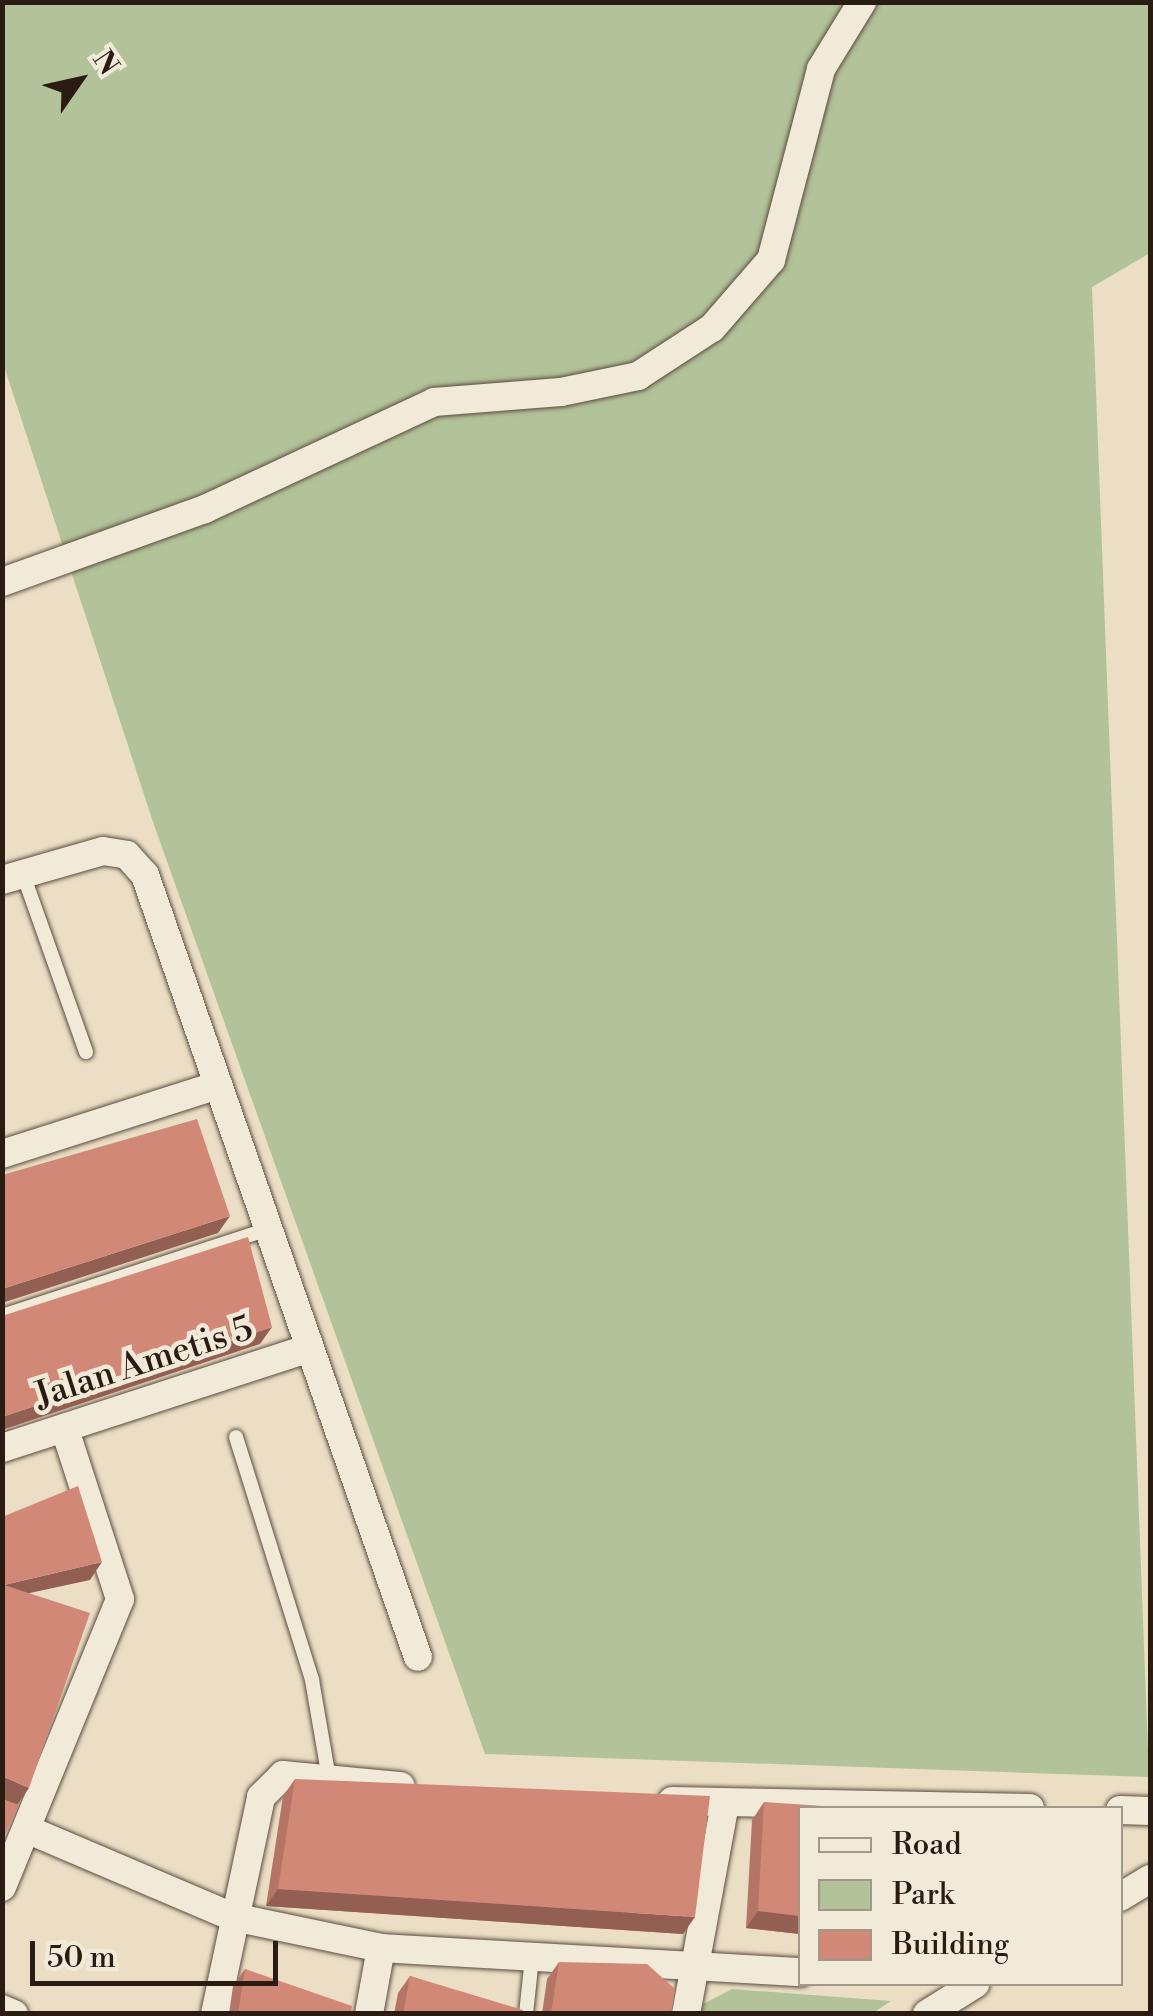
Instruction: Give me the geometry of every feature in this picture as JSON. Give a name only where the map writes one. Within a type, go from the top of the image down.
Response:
[{"type":"street","points":[[2,582],[205,508],[434,402],[561,392],[638,376],[712,328],[771,260],[821,69],[862,2]]},
{"type":"street","points":[[13,877],[102,852],[127,855],[145,874],[418,1656]]},
{"type":"street","points":[[2,1154],[218,1084]]},
{"type":"street","name":"Jalan Ametis 5","points":[[2,1448],[309,1348]]},
{"type":"street","points":[[2,1886],[120,1599],[65,1430]]},
{"type":"street","points":[[215,2014],[260,1797],[282,1775],[436,1789]]},
{"type":"street","points":[[648,1800],[908,1806]]},
{"type":"street","points":[[686,2014],[691,1966],[725,1803]]},
{"type":"street","points":[[1123,1810],[1150,1810]]},
{"type":"street","points":[[26,1822],[233,1917],[381,1948],[798,1972]]},
{"type":"street","points":[[1123,1895],[1150,1879]]},
{"type":"street","points":[[369,2014],[381,1948]]},
{"type":"street","points":[[928,2014],[972,1986]]},
{"type":"street","points":[[2,2010],[14,2014]]},
{"type":"lane","points":[[13,877],[86,1052]]},
{"type":"lane","points":[[2,1316],[268,1229]]},
{"type":"lane","points":[[236,1436],[312,1680],[329,1778]]},
{"type":"lane","points":[[526,2014],[532,1958]]},
{"type":"green space","points":[[2,3],[1150,3],[1150,253],[1092,287],[1149,1777],[485,1754],[153,822],[3,363]]},
{"type":"green space","points":[[732,1989],[891,2001],[873,2013],[702,2013],[703,2004]]},
{"type":"building","points":[[197,1119],[230,1216],[2,1289],[2,1175]]},
{"type":"building","points":[[248,1237],[272,1327],[2,1417],[2,1316]]},
{"type":"building","points":[[78,1486],[102,1562],[4,1585],[2,1517]]},
{"type":"building","points":[[4,1585],[90,1613],[29,1788],[2,1776]]},
{"type":"building","points":[[295,1779],[710,1796],[695,1917],[278,1889]]},
{"type":"building","points":[[2,1799],[19,1805],[2,1840]]},
{"type":"building","points":[[764,1802],[823,1806],[798,1806],[798,1916],[758,1911]]},
{"type":"building","points":[[559,1962],[647,1964],[675,1989],[671,2014],[551,2014]]},
{"type":"building","points":[[245,1969],[352,2006],[351,2014],[238,2014]]},
{"type":"building","points":[[410,1976],[523,2010],[522,2014],[403,2014]]}]
